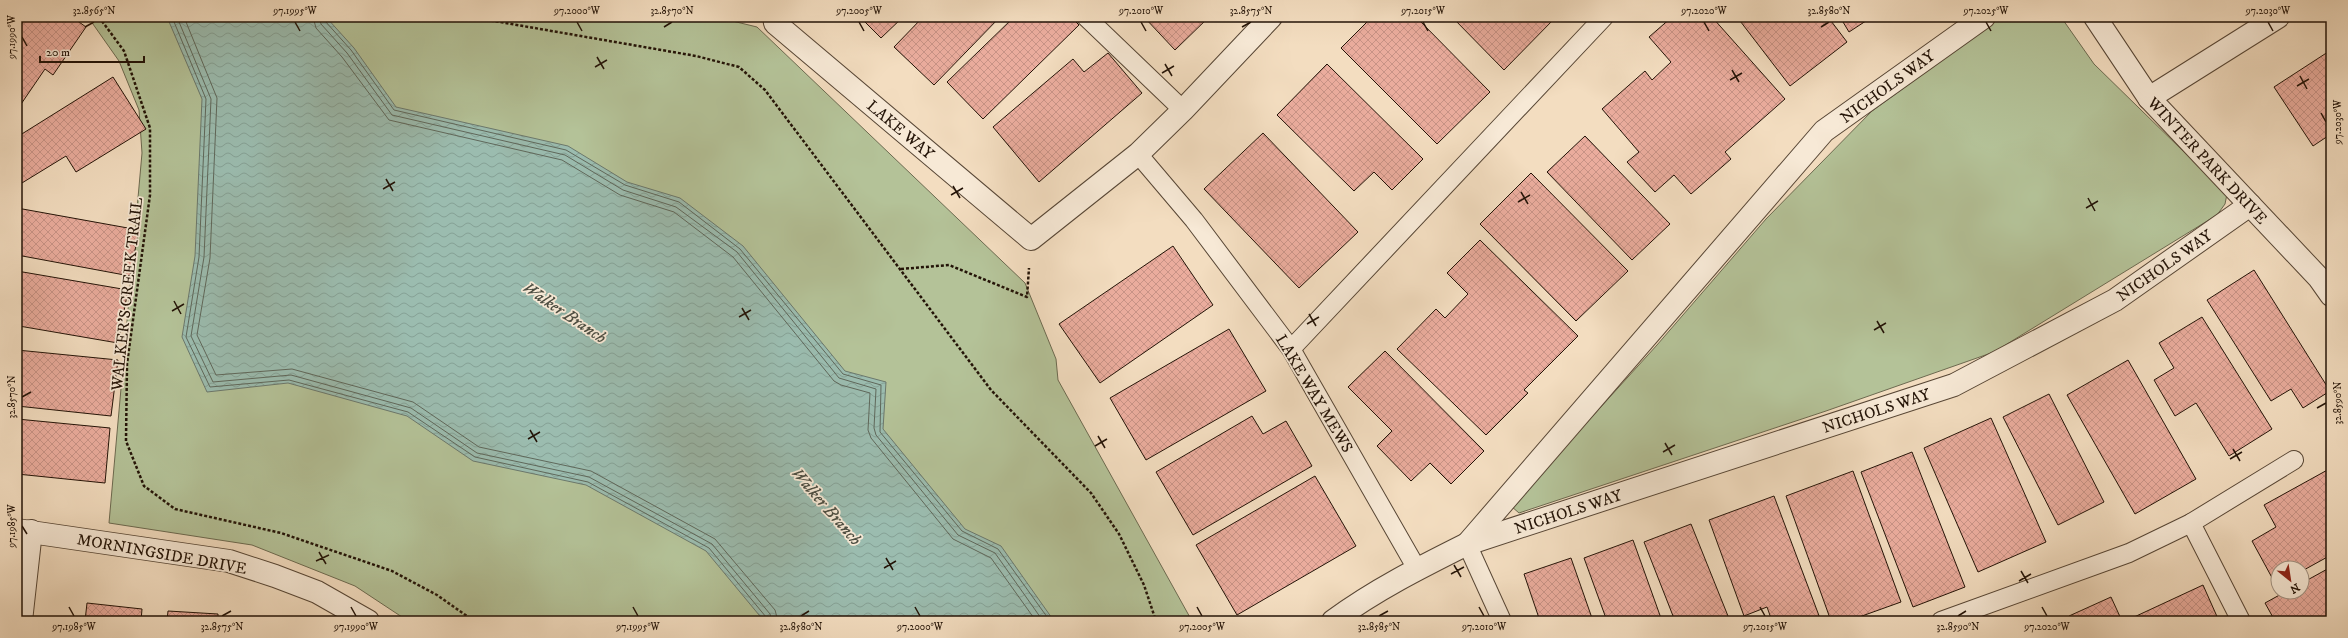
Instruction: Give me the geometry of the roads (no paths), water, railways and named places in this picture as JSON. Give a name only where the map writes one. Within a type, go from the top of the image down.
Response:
[{"type":"street","name":"LAKE WAY","points":[[774,17],[775,23],[1030,239],[1138,154]]},
{"type":"street","points":[[1138,154],[1183,110],[1271,17]]},
{"type":"street","name":"NICHOLS WAY","points":[[1467,544],[1824,131],[1984,17]]},
{"type":"street","name":"WINTER PARK DRIVE","points":[[2095,17],[2149,98],[2319,278],[2331,295]]},
{"type":"street","points":[[2149,98],[2278,17]]},
{"type":"street","name":"NICHOLS WAY","points":[[1333,621],[1359,602],[1417,568],[1467,544],[1954,385],[2116,300],[2250,205]]},
{"type":"street","points":[[20,621],[24,530]]},
{"type":"street","name":"MORNINGSIDE DRIVE","points":[[24,530],[229,561],[317,592],[368,621]]},
{"type":"lane","points":[[1086,17],[1183,110]]},
{"type":"lane","points":[[1291,349],[1604,17]]},
{"type":"lane","name":"LAKE WAY MEWS","points":[[1138,154],[1194,220],[1291,349],[1417,568]]},
{"type":"lane","points":[[1941,621],[2128,553],[2191,524],[2294,460]]},
{"type":"lane","points":[[2191,524],[2241,621]]},
{"type":"lane","points":[[1467,544],[1502,621]]},
{"type":"water","name":"Walker Branch","points":[[167,17],[326,17],[354,48],[396,107],[568,146],[627,182],[680,198],[743,246],[845,371],[886,382],[883,429],[965,529],[1001,546],[1054,621],[764,621],[706,551],[586,485],[473,461],[407,416],[288,383],[207,392],[182,337],[195,256],[202,99]]}]
